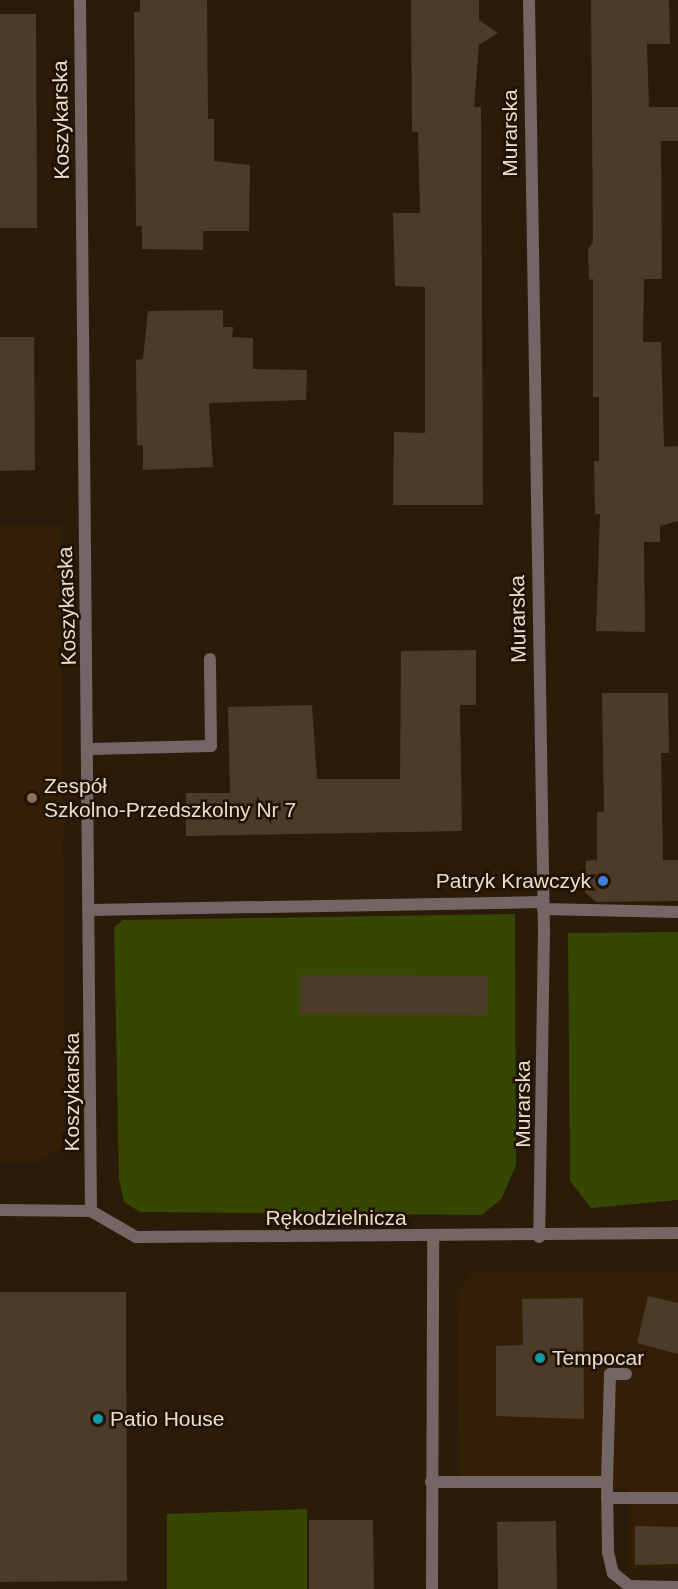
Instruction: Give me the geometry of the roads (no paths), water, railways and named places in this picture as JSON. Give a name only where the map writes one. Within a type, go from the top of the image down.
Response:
[{"type":"street","name":"Koszykarska","points":[[80,0],[90,749],[91,1211]]},
{"type":"street","name":"Murarska","points":[[529,0],[543,905],[539,1237]]},
{"type":"street","points":[[90,749],[211,746],[210,659]]},
{"type":"street","points":[[91,910],[543,905],[678,912]]},
{"type":"street","name":"Rękodzielnicza","points":[[0,1210],[91,1211],[136,1237],[433,1238],[678,1233]]},
{"type":"street","points":[[432,1589],[433,1238]]},
{"type":"street","points":[[626,1374],[610,1374],[607,1498],[608,1552],[613,1573],[629,1586],[678,1587]]},
{"type":"street","points":[[431,1482],[607,1482]]},
{"type":"street","points":[[607,1498],[678,1498]]},
{"type":"place","name":"Zespół Szkolno-Przedszkolny Nr 7","points":[[32,798]]},
{"type":"place","name":"Patryk Krawczyk","points":[[603,881]]},
{"type":"place","name":"Tempocar","points":[[540,1358]]},
{"type":"place","name":"Patio House","points":[[98,1419]]}]
